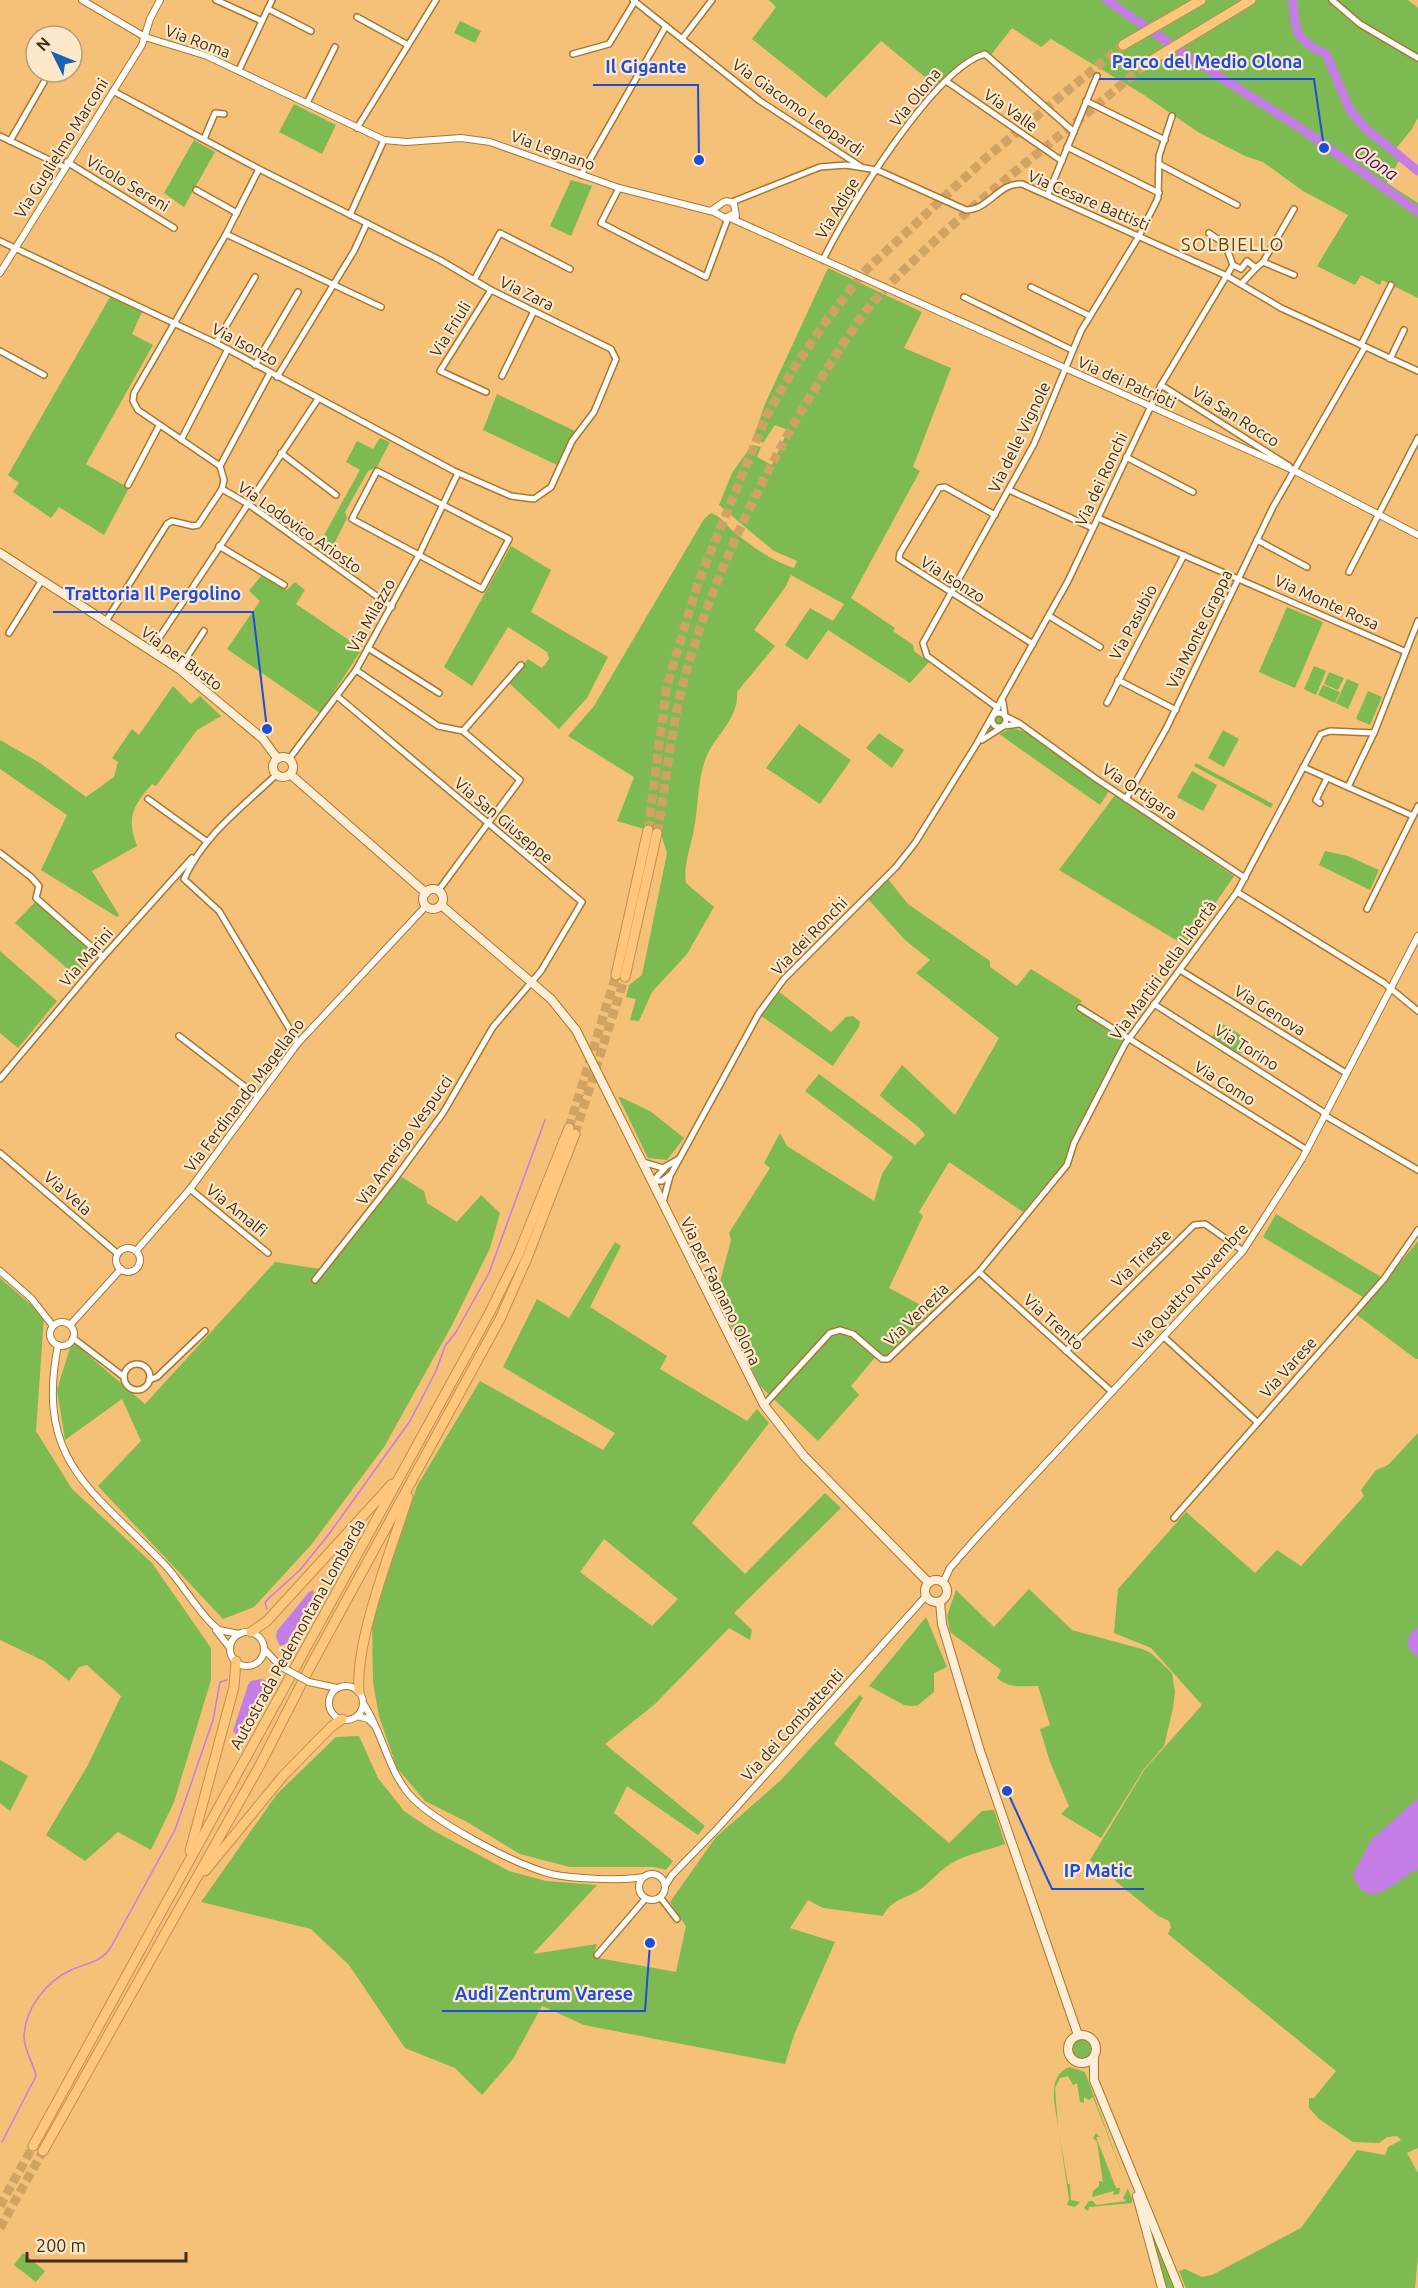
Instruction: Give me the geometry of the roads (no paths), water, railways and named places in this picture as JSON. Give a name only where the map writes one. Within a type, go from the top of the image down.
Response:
[{"type":"highway","points":[[1123,45],[1201,0]]},
{"type":"highway","points":[[1147,63],[1251,0]]},
{"type":"highway","points":[[620,976],[653,831]]},
{"type":"highway","name":"Autostrada Pedemontana Lombarda","points":[[33,2146],[489,1314],[518,1255],[572,1131],[527,1258],[500,1319],[309,1669],[260,1765],[43,2151]]},
{"type":"highway","points":[[251,1632],[267,1621],[403,1471]]},
{"type":"highway","points":[[359,1691],[358,1675],[372,1609],[415,1475]]},
{"type":"highway","points":[[183,1873],[200,1822],[234,1687],[236,1661]]},
{"type":"highway","points":[[190,1889],[283,1776],[331,1727],[342,1719]]},
{"type":"main road","name":"Via per Busto","points":[[0,553],[179,669],[263,739],[277,758]]},
{"type":"main road","points":[[277,758],[289,759],[293,768],[290,774],[283,777],[276,775],[273,768],[277,758]]},
{"type":"main road","points":[[290,774],[426,893]]},
{"type":"main road","points":[[430,890],[438,891],[442,896],[441,905],[432,909],[426,906],[423,901],[426,893],[430,890]]},
{"type":"main road","points":[[441,905],[530,982]]},
{"type":"main road","name":"Via per Fagnano Olona","points":[[530,982],[551,999],[576,1030],[764,1404],[804,1456],[929,1583]]},
{"type":"main road","points":[[940,1602],[930,1601],[926,1596],[925,1589],[929,1583],[943,1582],[947,1591],[940,1602],[942,1624],[980,1751],[1078,2035]]},
{"type":"main road","points":[[1094,2056],[1087,2062],[1072,2059],[1068,2052],[1069,2044],[1078,2035],[1085,2035],[1092,2039],[1096,2046],[1094,2080]]},
{"type":"main road","points":[[1079,2062],[1094,2080],[1179,2288]]},
{"type":"main road","points":[[1130,2171],[1162,2288]]},
{"type":"street","name":"Via Roma","points":[[82,0],[145,37],[207,56],[384,140]]},
{"type":"street","name":"Via Guglielmo Marconi","points":[[0,273],[145,37],[150,19],[160,0]]},
{"type":"street","points":[[216,0],[262,21]]},
{"type":"street","points":[[682,39],[712,0]]},
{"type":"street","points":[[1332,0],[1360,24],[1418,58]]},
{"type":"street","points":[[239,70],[270,1]]},
{"type":"street","points":[[357,128],[434,1]]},
{"type":"street","name":"Via Giacomo Leopardi","points":[[573,54],[609,44],[634,1],[760,101],[861,167]]},
{"type":"street","points":[[268,9],[311,31]]},
{"type":"street","points":[[357,17],[408,45]]},
{"type":"street","points":[[581,175],[666,26]]},
{"type":"street","points":[[307,104],[335,47]]},
{"type":"street","name":"Via Olona","points":[[877,170],[917,112],[962,65],[985,54],[1074,132]]},
{"type":"street","points":[[1048,195],[1096,76]]},
{"type":"street","name":"Via Valle","points":[[946,81],[1062,161]]},
{"type":"street","points":[[10,141],[43,84]]},
{"type":"street","name":"Via Zara","points":[[113,91],[491,290],[611,349],[616,359],[594,412],[572,441],[551,486],[534,499],[510,496],[458,473]]},
{"type":"street","points":[[1086,101],[1165,140]]},
{"type":"street","points":[[204,139],[215,113],[224,114]]},
{"type":"street","points":[[1067,147],[1159,193],[1159,164],[1172,116]]},
{"type":"street","name":"Vicolo Sereni","points":[[0,136],[66,165],[174,228]]},
{"type":"street","points":[[351,215],[384,140]]},
{"type":"street","name":"Via Legnano","points":[[384,140],[481,140],[619,188],[710,211],[727,212]]},
{"type":"street","points":[[1159,164],[1237,205]]},
{"type":"street","points":[[619,188],[601,223],[706,277],[725,226],[727,212],[741,201],[784,179],[820,167],[861,167],[877,170]]},
{"type":"street","points":[[259,169],[226,234],[134,393],[133,401],[138,411],[220,466],[270,373]]},
{"type":"street","name":"Via Cesare Battisti","points":[[877,170],[966,210],[980,207],[1014,184],[1048,195],[1227,276],[1281,308],[1418,371]]},
{"type":"street","name":"Via Adige","points":[[823,260],[877,170]]},
{"type":"street","points":[[196,190],[237,213]]},
{"type":"street","name":"Via delle Vignole","points":[[998,708],[927,657],[922,649],[924,640],[1034,444],[1066,370],[1072,350],[1139,236],[1159,193]]},
{"type":"street","points":[[1241,284],[1263,262],[1294,209]]},
{"type":"street","points":[[727,212],[738,221],[823,260]]},
{"type":"street","points":[[277,377],[354,251],[367,223]]},
{"type":"street","points":[[474,280],[500,233],[570,269]]},
{"type":"street","points":[[1209,233],[1225,244],[1233,265],[1241,269],[1247,261],[1256,267]]},
{"type":"street","points":[[226,234],[381,307]]},
{"type":"street","name":"Via Isonzo","points":[[0,241],[228,349],[458,473]]},
{"type":"street","name":"Via dei Patrioti","points":[[823,260],[1295,471],[1418,535]]},
{"type":"street","points":[[1263,262],[1294,275]]},
{"type":"street","name":"Via dei Ronchi","points":[[663,1203],[671,1174],[759,1013],[784,979],[896,867],[915,843],[976,745],[1049,616],[1161,385],[1233,265]]},
{"type":"street","points":[[216,343],[255,277]]},
{"type":"street","name":"Via Monte Grappa","points":[[1126,799],[1176,710],[1257,540],[1363,346],[1391,285]]},
{"type":"street","points":[[1031,287],[1090,316]]},
{"type":"street","name":"Via Friuli","points":[[486,392],[440,370],[491,290]]},
{"type":"street","points":[[255,365],[298,292]]},
{"type":"street","points":[[964,297],[1072,350]]},
{"type":"street","points":[[502,376],[534,311]]},
{"type":"street","points":[[1390,359],[1404,330]]},
{"type":"street","points":[[181,440],[228,349]]},
{"type":"street","points":[[0,351],[44,375]]},
{"type":"street","name":"Via San Rocco","points":[[1161,385],[1257,444],[1295,471]]},
{"type":"street","points":[[151,650],[318,399]]},
{"type":"street","points":[[128,485],[159,426]]},
{"type":"street","points":[[1349,572],[1380,516],[1418,438]]},
{"type":"street","points":[[1252,452],[1257,444]]},
{"type":"street","points":[[281,453],[336,495]]},
{"type":"street","points":[[1126,457],[1193,492]]},
{"type":"street","name":"Via Lodovico Ariosto","points":[[220,466],[224,480],[222,489],[248,504],[392,607]]},
{"type":"street","points":[[377,471],[509,539],[483,589],[419,555],[352,519],[377,471]]},
{"type":"street","name":"Via Milazzo","points":[[289,759],[356,670],[419,555],[458,473]]},
{"type":"street","name":"Via Isonzo","points":[[995,515],[945,487],[939,488],[899,559],[1033,644]]},
{"type":"street","points":[[106,621],[167,524],[177,521],[193,526],[198,525],[222,489]]},
{"type":"street","points":[[1009,490],[1093,528]]},
{"type":"street","name":"Via Monte Rosa","points":[[1098,518],[1404,651]]},
{"type":"street","points":[[1257,540],[1307,567]]},
{"type":"street","points":[[219,546],[284,585]]},
{"type":"street","name":"Via Pasubio","points":[[1107,703],[1184,555]]},
{"type":"street","points":[[9,633],[42,580]]},
{"type":"street","points":[[1049,616],[1100,646]]},
{"type":"street","points":[[1348,787],[1374,733],[1404,651],[1418,621]]},
{"type":"street","points":[[179,669],[204,631]]},
{"type":"street","points":[[368,648],[439,693]]},
{"type":"street","points":[[463,732],[521,665]]},
{"type":"street","points":[[356,670],[438,726],[463,732],[520,780],[438,891]]},
{"type":"street","points":[[1118,680],[1176,710]]},
{"type":"street","name":"Via San Giuseppe","points":[[337,696],[582,902],[541,971],[530,982]]},
{"type":"street","name":"Via dei Ronchi","points":[[976,745],[1006,722],[1005,697]]},
{"type":"street","points":[[1005,716],[999,713],[993,717],[994,726],[1021,724]]},
{"type":"street","name":"Via Ortigara","points":[[1005,716],[1021,724],[1126,799],[1245,878]]},
{"type":"street","name":"Via Martiri della Libertà","points":[[979,1272],[1067,1165],[1074,1143],[1128,1040],[1237,892],[1324,732],[1374,733]]},
{"type":"street","points":[[1303,767],[1413,816]]},
{"type":"street","name":"Via Marini","points":[[0,1079],[103,957],[206,841],[276,775]]},
{"type":"street","points":[[1320,803],[1316,800],[1327,778]]},
{"type":"street","points":[[148,799],[206,841]]},
{"type":"street","points":[[1367,909],[1418,806]]},
{"type":"street","points":[[0,853],[39,886],[36,898],[103,957]]},
{"type":"street","points":[[195,855],[184,879],[219,911],[298,1043]]},
{"type":"street","points":[[1237,892],[1384,983],[1418,1011]]},
{"type":"street","name":"Via Ferdinando Magellano","points":[[70,1325],[121,1269],[128,1272],[135,1269],[140,1263],[136,1251],[190,1189],[298,1043],[426,906]]},
{"type":"street","name":"Via Quattro Novembre","points":[[943,1582],[950,1568],[976,1537],[1243,1251],[1307,1150],[1418,937]]},
{"type":"street","name":"Via Genova","points":[[1180,970],[1346,1073]]},
{"type":"street","name":"Via Amerigo Vespucci","points":[[315,1280],[408,1161],[454,1096],[493,1027],[530,982]]},
{"type":"street","name":"Via Torino","points":[[1154,1004],[1325,1114],[1418,1170]]},
{"type":"street","name":"Via Como","points":[[1080,1008],[1307,1150]]},
{"type":"street","points":[[179,1036],[257,1096]]},
{"type":"street","name":"Via Vela","points":[[0,1153],[118,1254]]},
{"type":"street","points":[[652,1181],[680,1157]]},
{"type":"street","points":[[643,1162],[665,1168]]},
{"type":"street","points":[[652,1181],[662,1181],[671,1174]]},
{"type":"street","name":"Via Amalfi","points":[[190,1189],[268,1252]]},
{"type":"street","name":"Via Trieste","points":[[1066,1351],[1194,1225],[1205,1224],[1243,1251]]},
{"type":"street","name":"Via Varese","points":[[1174,1518],[1384,1279],[1418,1230]]},
{"type":"street","points":[[121,1269],[117,1264],[118,1254],[127,1248],[136,1251]]},
{"type":"street","points":[[0,1271],[31,1298],[53,1326]]},
{"type":"street","name":"Via Trento","points":[[979,1272],[1112,1392]]},
{"type":"street","name":"Via Venezia","points":[[764,1404],[831,1333],[840,1330],[853,1334],[882,1359],[888,1359],[979,1272]]},
{"type":"street","points":[[73,1338],[65,1346],[58,1345],[50,1337],[53,1326],[60,1322],[70,1325],[73,1338],[124,1377],[129,1387],[137,1390],[145,1387],[149,1380],[157,1377],[205,1331]]},
{"type":"street","points":[[1164,1337],[1257,1422]]},
{"type":"street","points":[[58,1345],[53,1369],[53,1413],[55,1430],[66,1459],[86,1486],[168,1569],[230,1648],[236,1661],[248,1666],[256,1663],[278,1665]]},
{"type":"street","points":[[124,1377],[127,1369],[139,1364],[146,1368],[149,1380]]},
{"type":"street","name":"Via dei Combattenti","points":[[660,1897],[676,1870],[926,1596]]},
{"type":"street","points":[[212,1624],[219,1630],[239,1634],[251,1632],[259,1636],[264,1649],[278,1665],[309,1682],[337,1688],[350,1686],[359,1691],[363,1703],[357,1716]]},
{"type":"street","points":[[230,1648],[232,1640],[239,1634]]},
{"type":"street","points":[[256,1663],[264,1649]]},
{"type":"street","points":[[317,1685],[329,1702],[332,1712],[342,1719],[357,1716],[368,1719],[377,1728]]},
{"type":"street","points":[[329,1702],[337,1688]]},
{"type":"street","name":"Via dei Combattenti","points":[[363,1703],[377,1728],[400,1781],[429,1812],[528,1866],[573,1877],[625,1878],[651,1874],[659,1876],[676,1870]]},
{"type":"street","points":[[659,1876],[665,1886]]},
{"type":"street","points":[[639,1889],[643,1877]]},
{"type":"street","points":[[625,1878],[646,1898]]},
{"type":"street","points":[[597,1955],[646,1898],[660,1897],[676,1919]]},
{"type":"waterway","name":"Olona","points":[[1107,0],[1192,59],[1302,129],[1418,212]]},
{"type":"waterway","name":"Olona","points":[[1293,0],[1294,20],[1299,34],[1309,45],[1326,54],[1350,110],[1365,128],[1418,171]]},
{"type":"waterway","points":[[267,1609],[265,1603],[268,1599],[300,1570],[329,1534],[410,1421],[436,1371],[445,1346],[456,1332],[489,1273],[545,1120]]},
{"type":"waterway","points":[[2,2142],[36,2076],[24,2036],[28,2015],[39,1997],[54,1981],[71,1970],[99,1959],[111,1947],[175,1830],[213,1720],[220,1682],[227,1680]]},
{"type":"tunnel","points":[[648,830],[667,685],[698,583],[766,417],[792,371],[826,321],[865,271],[987,157],[1123,45]]},
{"type":"tunnel","points":[[657,833],[682,688],[708,606],[724,565],[762,483],[805,405],[841,347],[871,305],[888,286],[950,227],[1147,63]]},
{"type":"tunnel","points":[[569,1128],[616,975]]},
{"type":"tunnel","points":[[575,1134],[625,977]]},
{"type":"tunnel","points":[[0,2206],[33,2146]]},
{"type":"tunnel","points":[[0,2228],[43,2151]]},
{"type":"place","name":"Parco del Medio Olona","points":[[1324,148]]},
{"type":"place","name":"Il Gigante","points":[[699,160]]},
{"type":"place","name":"Trattoria Il Pergolino","points":[[267,729]]},
{"type":"place","name":"IP Matic","points":[[1007,1791]]},
{"type":"place","name":"Audi Zentrum Varese","points":[[650,1943]]},
{"type":"district","name":"SOLBIELLO","points":[[1233,245]]}]
